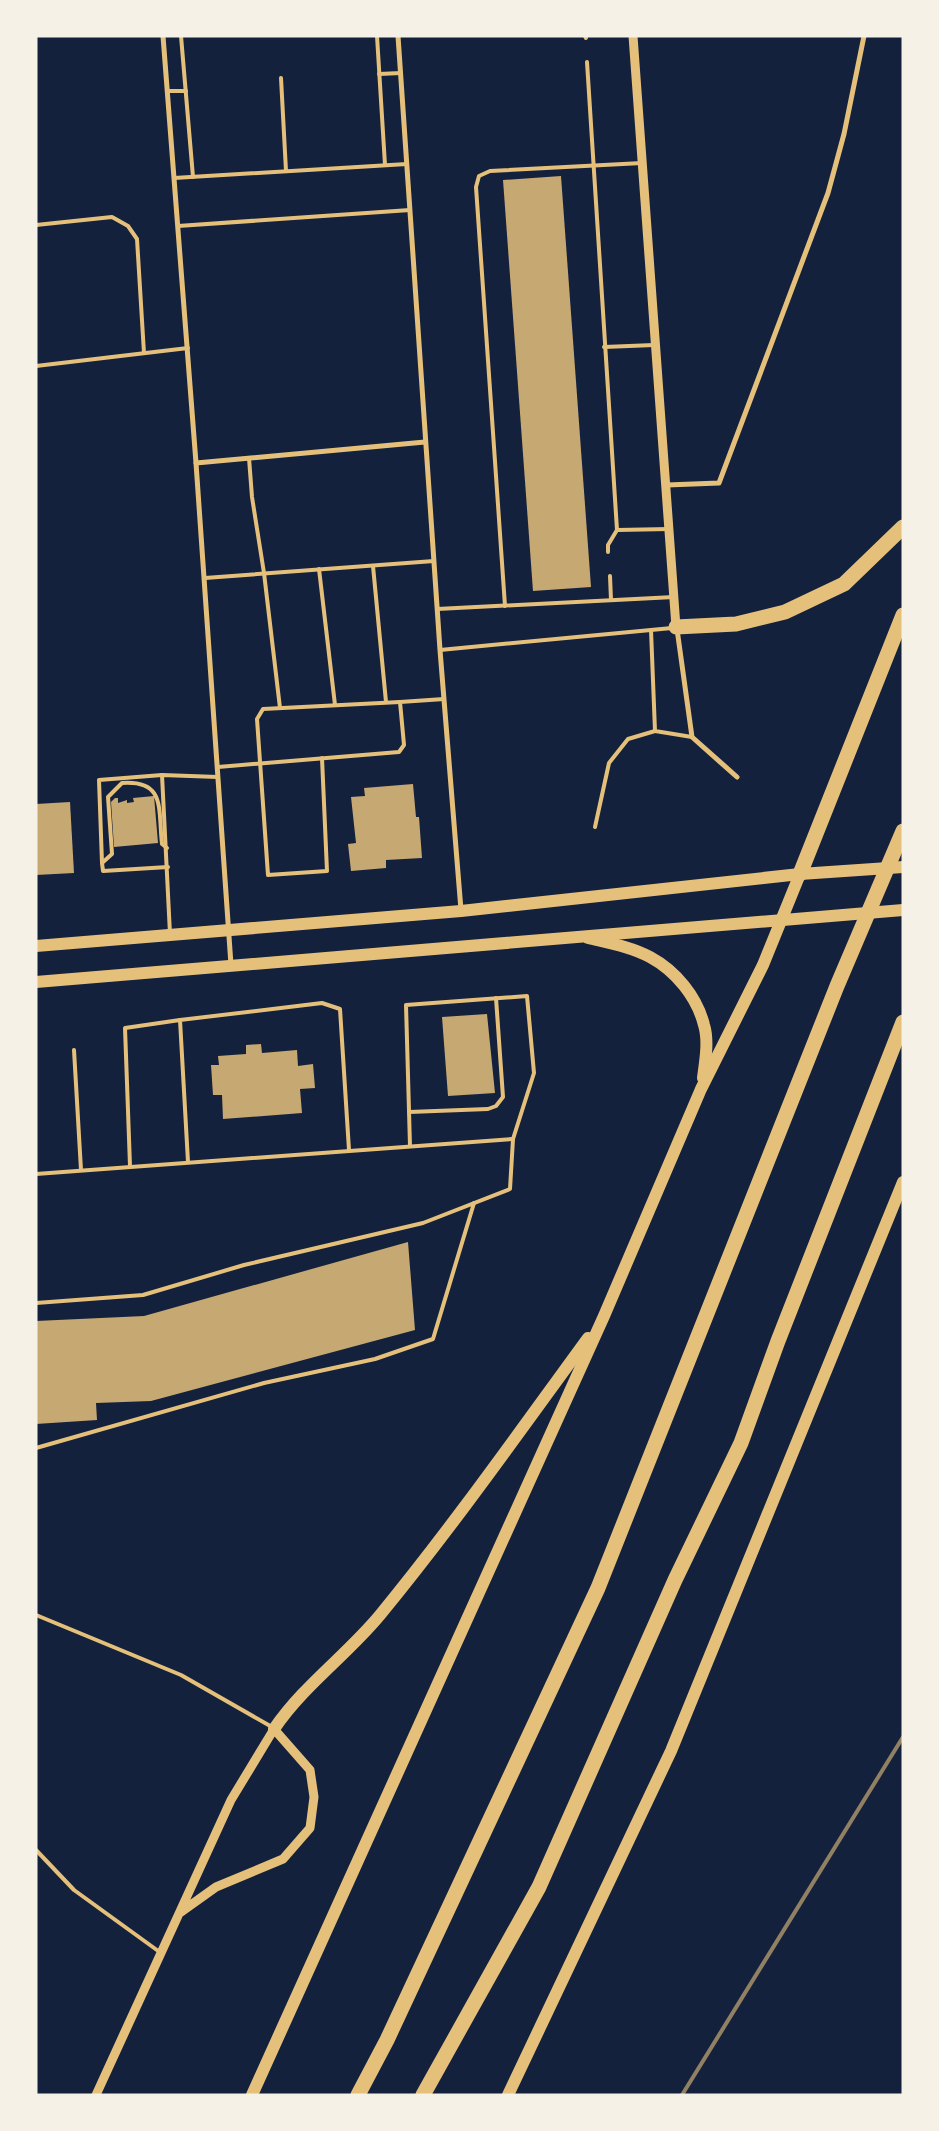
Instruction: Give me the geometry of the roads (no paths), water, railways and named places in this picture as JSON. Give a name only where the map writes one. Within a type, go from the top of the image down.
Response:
[{"type":"highway","points":[[676,627],[736,624],[785,612],[844,584],[903,527]]},
{"type":"highway","points":[[800,874],[903,615]]},
{"type":"highway","points":[[358,2095],[387,2040],[598,1588],[837,986],[903,831]]},
{"type":"highway","points":[[423,2095],[539,1887],[675,1580],[741,1443],[778,1341],[903,1022]]},
{"type":"main road","points":[[36,946],[461,911],[800,874],[903,867]]},
{"type":"main road","points":[[252,2095],[604,1316],[701,1089],[763,965],[800,874]]},
{"type":"main road","points":[[36,982],[903,910]]},
{"type":"main road","points":[[578,936],[624,947],[650,957],[673,973],[692,996],[705,1025],[705,1058],[701,1089]]},
{"type":"main road","points":[[508,2095],[671,1751],[903,1182]]},
{"type":"main road","points":[[274,1729],[288,1708],[379,1616],[502,1455],[604,1316]]},
{"type":"street","points":[[163,36],[205,578],[231,965]]},
{"type":"street","points":[[398,36],[437,609],[461,911]]},
{"type":"street","points":[[633,36],[676,627],[692,737],[737,777]]},
{"type":"street","points":[[667,485],[719,483],[828,193],[844,134],[864,36]]},
{"type":"street","points":[[196,463],[426,442]]},
{"type":"street","points":[[96,2095],[231,1800],[274,1729],[310,1770],[314,1797],[310,1828],[283,1859],[216,1887],[181,1912]]},
{"type":"lane","points":[[181,36],[193,177]]},
{"type":"lane","points":[[377,36],[385,166]]},
{"type":"lane","points":[[587,62],[592,165],[617,530],[608,546],[608,552]]},
{"type":"lane","points":[[379,74],[400,72]]},
{"type":"lane","points":[[281,78],[286,171]]},
{"type":"lane","points":[[167,91],[186,91]]},
{"type":"lane","points":[[505,606],[476,187],[479,176],[490,171],[642,163]]},
{"type":"lane","points":[[174,178],[407,164]]},
{"type":"lane","points":[[178,226],[410,210]]},
{"type":"lane","points":[[36,225],[112,217],[128,226],[137,239],[144,353]]},
{"type":"lane","points":[[604,347],[656,345]]},
{"type":"lane","points":[[36,366],[188,348]]},
{"type":"lane","points":[[249,458],[252,497],[264,574],[280,708]]},
{"type":"lane","points":[[617,530],[670,529]]},
{"type":"lane","points":[[205,578],[434,560]]},
{"type":"lane","points":[[373,566],[386,702]]},
{"type":"lane","points":[[319,569],[334,705]]},
{"type":"lane","points":[[610,576],[611,600]]},
{"type":"lane","points":[[437,609],[674,597]]},
{"type":"lane","points":[[440,650],[676,627]]},
{"type":"lane","points":[[651,630],[654,731]]},
{"type":"lane","points":[[322,758],[328,871],[268,875],[257,719],[263,709],[444,699]]},
{"type":"lane","points":[[218,767],[398,752],[404,745],[400,702]]},
{"type":"lane","points":[[595,827],[609,762],[628,739],[654,731],[692,737]]},
{"type":"lane","points":[[168,867],[103,871],[99,780],[162,775],[218,777]]},
{"type":"lane","points":[[162,775],[170,935]]},
{"type":"lane","points":[[102,863],[112,854],[108,797],[122,783],[139,782],[154,790],[157,798],[162,844],[167,848]]},
{"type":"lane","points":[[36,1303],[142,1295],[236,1268],[423,1223],[510,1188],[513,1139],[534,1073],[527,996],[406,1005],[410,1146]]},
{"type":"lane","points":[[409,1112],[488,1109],[496,1106],[503,1097],[496,998]]},
{"type":"lane","points":[[130,1166],[125,1028],[322,1003],[340,1009],[349,1150]]},
{"type":"lane","points":[[180,1020],[188,1162]]},
{"type":"lane","points":[[74,1050],[81,1170]]},
{"type":"lane","points":[[36,1174],[513,1139]]},
{"type":"lane","points":[[36,1448],[264,1383],[375,1359],[433,1339],[474,1202]]},
{"type":"lane","points":[[36,1616],[181,1675],[274,1729]]},
{"type":"lane","points":[[36,1850],[74,1890],[162,1954]]},
{"type":"railway","points":[[682,2095],[903,1737]]}]
